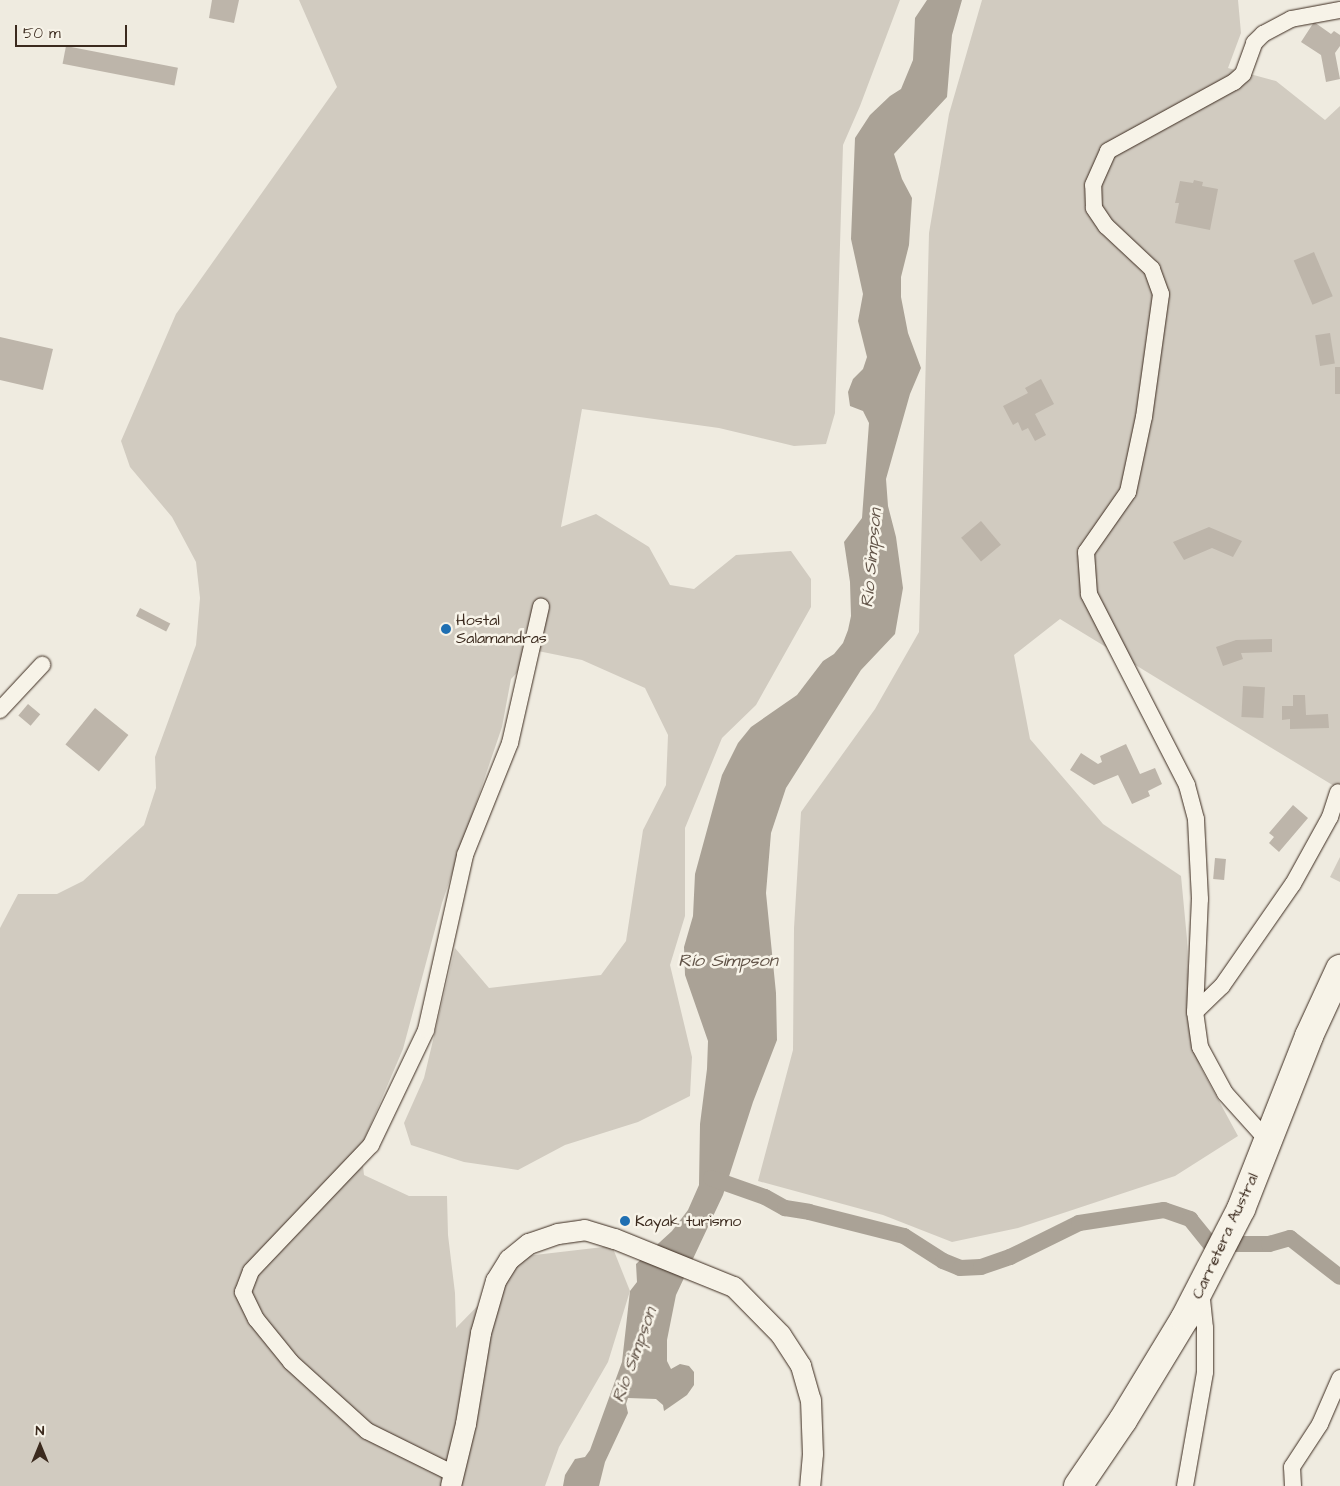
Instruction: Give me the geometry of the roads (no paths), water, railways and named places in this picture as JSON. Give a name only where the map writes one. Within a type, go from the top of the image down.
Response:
[{"type":"highway","name":"Carretera Austral","points":[[1078,1486],[1123,1420],[1185,1318],[1241,1209],[1309,1036],[1340,969]]},
{"type":"street","points":[[1268,1142],[1225,1093],[1200,1047],[1195,1012],[1200,899],[1196,819],[1187,785],[1089,594],[1086,552],[1128,492],[1144,416],[1161,294],[1152,269],[1106,226],[1094,208],[1093,185],[1108,151],[1234,82],[1243,74],[1254,43],[1263,34],[1291,19],[1340,10]]},
{"type":"street","points":[[541,606],[510,743],[466,855],[426,1030],[371,1145],[250,1271],[243,1292],[256,1319],[291,1362],[367,1431],[453,1480],[466,1424],[481,1333],[496,1281],[508,1260],[529,1244],[558,1234],[585,1230],[615,1239],[734,1287],[782,1334],[801,1366],[811,1400],[813,1454],[810,1486]]},
{"type":"street","points":[[0,710],[42,665]]},
{"type":"street","points":[[1195,1012],[1222,986],[1294,884],[1330,817],[1338,792]]},
{"type":"street","points":[[1185,1486],[1205,1372],[1205,1328],[1200,1288]]},
{"type":"street","points":[[1292,1486],[1292,1467],[1320,1424],[1340,1378]]},
{"type":"water","name":"Río Simpson","points":[[927,0],[962,0],[952,35],[947,97],[894,154],[902,179],[912,198],[909,245],[901,277],[901,297],[908,333],[921,368],[910,394],[886,479],[888,506],[896,537],[903,588],[895,634],[861,670],[786,788],[771,833],[766,893],[776,993],[777,1040],[753,1102],[723,1195],[676,1295],[667,1340],[667,1361],[671,1369],[680,1364],[689,1366],[694,1372],[694,1385],[687,1395],[664,1411],[663,1405],[656,1399],[628,1398],[626,1404],[628,1413],[605,1462],[599,1486],[563,1486],[565,1475],[575,1459],[585,1457],[590,1450],[622,1362],[630,1291],[637,1282],[636,1264],[672,1231],[688,1210],[699,1185],[700,1124],[707,1069],[708,1041],[685,975],[684,947],[693,916],[695,874],[722,775],[738,743],[751,727],[797,695],[823,661],[834,654],[843,643],[848,630],[851,616],[850,582],[844,542],[862,518],[869,423],[863,411],[850,406],[848,392],[853,379],[863,369],[867,357],[858,321],[863,294],[851,239],[855,138],[870,115],[890,96],[901,89],[913,60],[915,18]]},
{"type":"waterway","points":[[711,1178],[765,1197],[785,1208],[809,1212],[904,1236],[943,1261],[960,1268],[981,1267],[1010,1257],[1079,1223],[1164,1210],[1190,1219],[1210,1244]]},
{"type":"waterway","points":[[1237,1244],[1269,1244],[1290,1238],[1340,1277]]},
{"type":"place","name":"Hostal Salamandras","points":[[446,629]]},
{"type":"place","name":"Kayak turismo","points":[[625,1221]]}]
